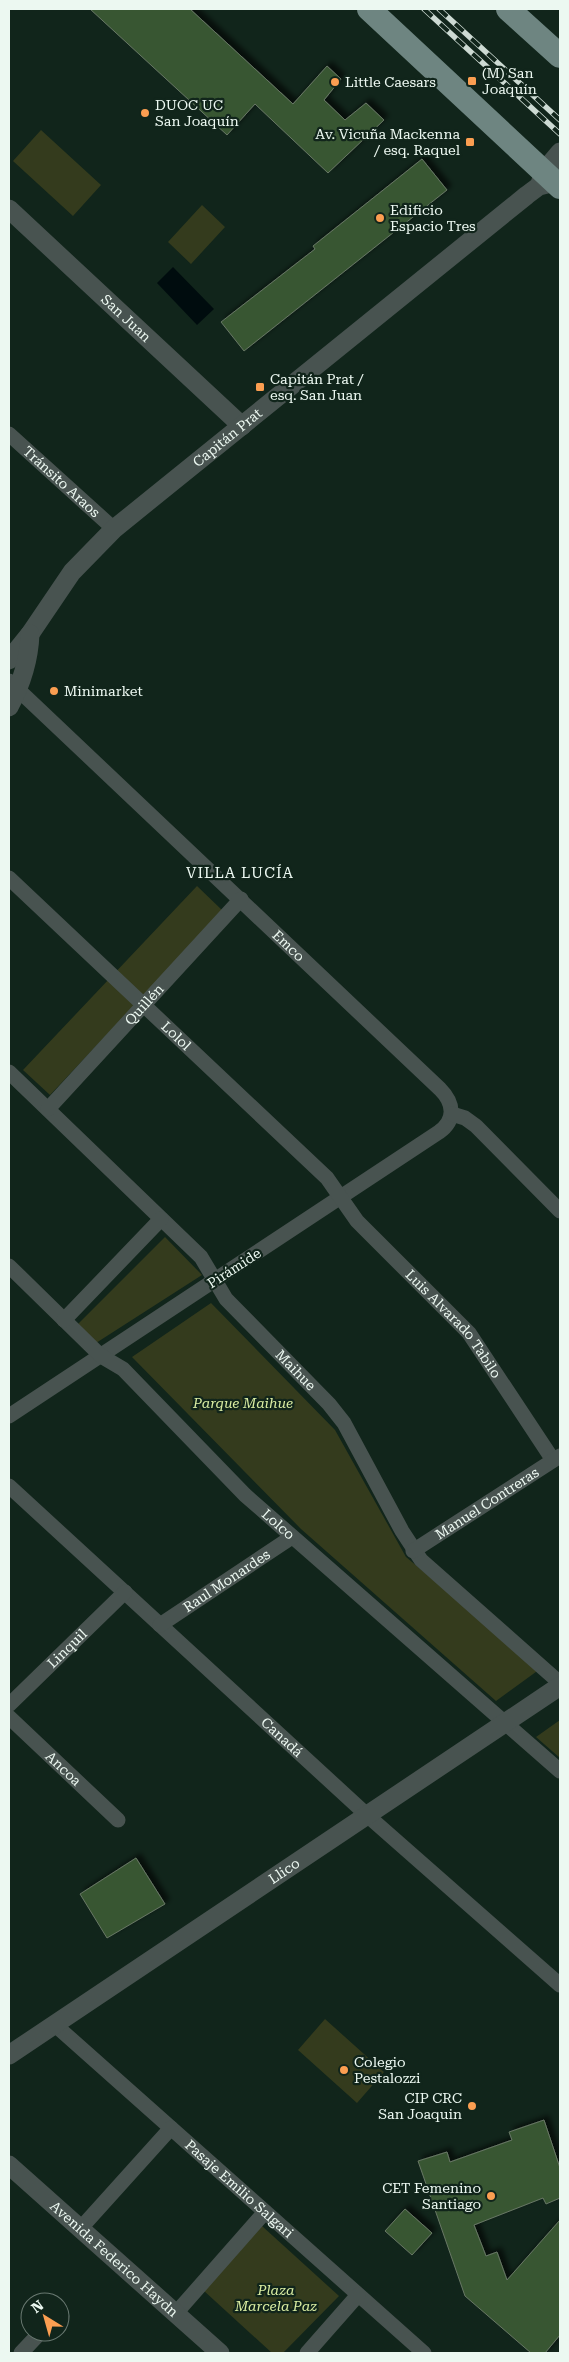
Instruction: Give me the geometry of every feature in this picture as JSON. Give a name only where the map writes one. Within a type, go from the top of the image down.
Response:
[{"type":"main road","points":[[370,9],[552,181]]},
{"type":"main road","points":[[508,9],[560,56]]},
{"type":"street","name":"Capitán Prat","points":[[9,660],[30,634],[72,572],[114,530],[242,426],[552,181],[560,152]]},
{"type":"street","name":"San Juan","points":[[9,210],[242,426]]},
{"type":"street","name":"Tránsito Araos","points":[[9,434],[114,530]]},
{"type":"street","name":"Capitán Prat","points":[[9,707],[13,686],[29,656],[30,634]]},
{"type":"street","name":"Emco","points":[[13,686],[241,899],[444,1093],[452,1105],[452,1114]]},
{"type":"street","name":"Lolol","points":[[9,878],[327,1178],[340,1198]]},
{"type":"street","name":"Quillén","points":[[48,1109],[241,899]]},
{"type":"street","name":"Maihue","points":[[9,1072],[203,1259],[226,1299],[337,1414],[413,1551],[429,1569],[560,1684]]},
{"type":"street","name":"Pirámide","points":[[9,1416],[445,1128],[452,1114]]},
{"type":"street","points":[[452,1114],[465,1118],[476,1126],[560,1211]]},
{"type":"street","name":"Luis Alvarado Tabilo","points":[[340,1198],[357,1221],[469,1333],[557,1458]]},
{"type":"street","points":[[64,1320],[162,1219]]},
{"type":"street","name":"Lolco","points":[[9,1266],[101,1356],[123,1369],[245,1495],[560,1771]]},
{"type":"street","name":"Manuel Contreras","points":[[413,1551],[557,1458]]},
{"type":"street","name":"Canadá","points":[[9,1486],[368,1816],[560,1985]]},
{"type":"street","name":"Raul Monardes","points":[[160,1625],[292,1537]]},
{"type":"street","name":"Linquil","points":[[9,1705],[125,1592]]},
{"type":"street","name":"Llico","points":[[9,2055],[368,1816],[506,1723],[560,1684]]},
{"type":"street","name":"Ancoa","points":[[9,1717],[118,1820]]},
{"type":"street","name":"Pasaje Emilio Salgari","points":[[54,2024],[424,2353]]},
{"type":"street","points":[[80,2229],[171,2128]]},
{"type":"street","name":"Avenida Federico Haydn","points":[[9,2165],[220,2353]]},
{"type":"street","points":[[176,2313],[265,2212]]},
{"type":"street","points":[[307,2353],[358,2294]]},
{"type":"street","points":[[21,2353],[31,2342]]},
{"type":"green space","points":[[41,130],[101,185],[73,216],[13,161]]},
{"type":"green space","points":[[202,205],[225,227],[191,264],[168,242]]},
{"type":"green space","points":[[197,886],[223,911],[50,1095],[23,1070]]},
{"type":"green space","points":[[165,1237],[202,1275],[96,1343],[77,1325]]},
{"type":"green space","name":"Parque Maihue","points":[[211,1303],[335,1430],[406,1557],[540,1669],[496,1701],[301,1529],[132,1357]]},
{"type":"green space","points":[[560,1720],[560,1758],[536,1737]]},
{"type":"green space","points":[[325,2019],[384,2072],[357,2103],[298,2050]]},
{"type":"green space","name":"Plaza Marcela Paz","points":[[262,2226],[339,2296],[283,2353],[272,2353],[203,2290]]},
{"type":"shaded area","points":[[173,267],[214,309],[197,325],[157,283]]},
{"type":"building","name":"DUOC UC San Joaquín","points":[[90,9],[190,9],[293,104],[327,66],[341,79],[324,100],[345,120],[366,103],[384,120],[328,173],[255,104],[227,135]]},
{"type":"building","points":[[422,159],[447,190],[244,351],[221,322],[315,249],[313,246]]},
{"type":"building","points":[[136,1858],[165,1904],[107,1938],[80,1894]]},
{"type":"building","points":[[544,2120],[560,2168],[560,2198],[546,2204],[543,2198],[474,2225],[486,2256],[497,2252],[507,2280],[560,2220],[560,2335],[545,2353],[531,2353],[465,2296],[418,2161],[447,2152],[450,2162],[512,2140],[509,2132]]},
{"type":"building","points":[[405,2209],[432,2233],[412,2255],[385,2231]]},
{"type":"railway","points":[[424,9],[560,134]]},
{"type":"railway","points":[[439,9],[560,120]]},
{"type":"place","name":"(M) San Joaquín","points":[[472,81]]},
{"type":"place","name":"Little Caesars","points":[[335,82]]},
{"type":"place","name":"DUOC UC San Joaquín","points":[[145,113]]},
{"type":"place","name":"Av. Vicuña Mackenna / esq. Raquel","points":[[470,142]]},
{"type":"place","name":"Edificio Espacio Tres","points":[[380,218]]},
{"type":"place","name":"Capitán Prat / esq. San Juan","points":[[260,387]]},
{"type":"place","name":"Minimarket","points":[[54,691]]},
{"type":"place","name":"Colegio Pestalozzi","points":[[344,2070]]},
{"type":"place","name":"CIP CRC San Joaquin","points":[[472,2106]]},
{"type":"place","name":"CET Femenino Santiago","points":[[491,2196]]},
{"type":"district","name":"VILLA LUCÍA","points":[[240,873]]}]
